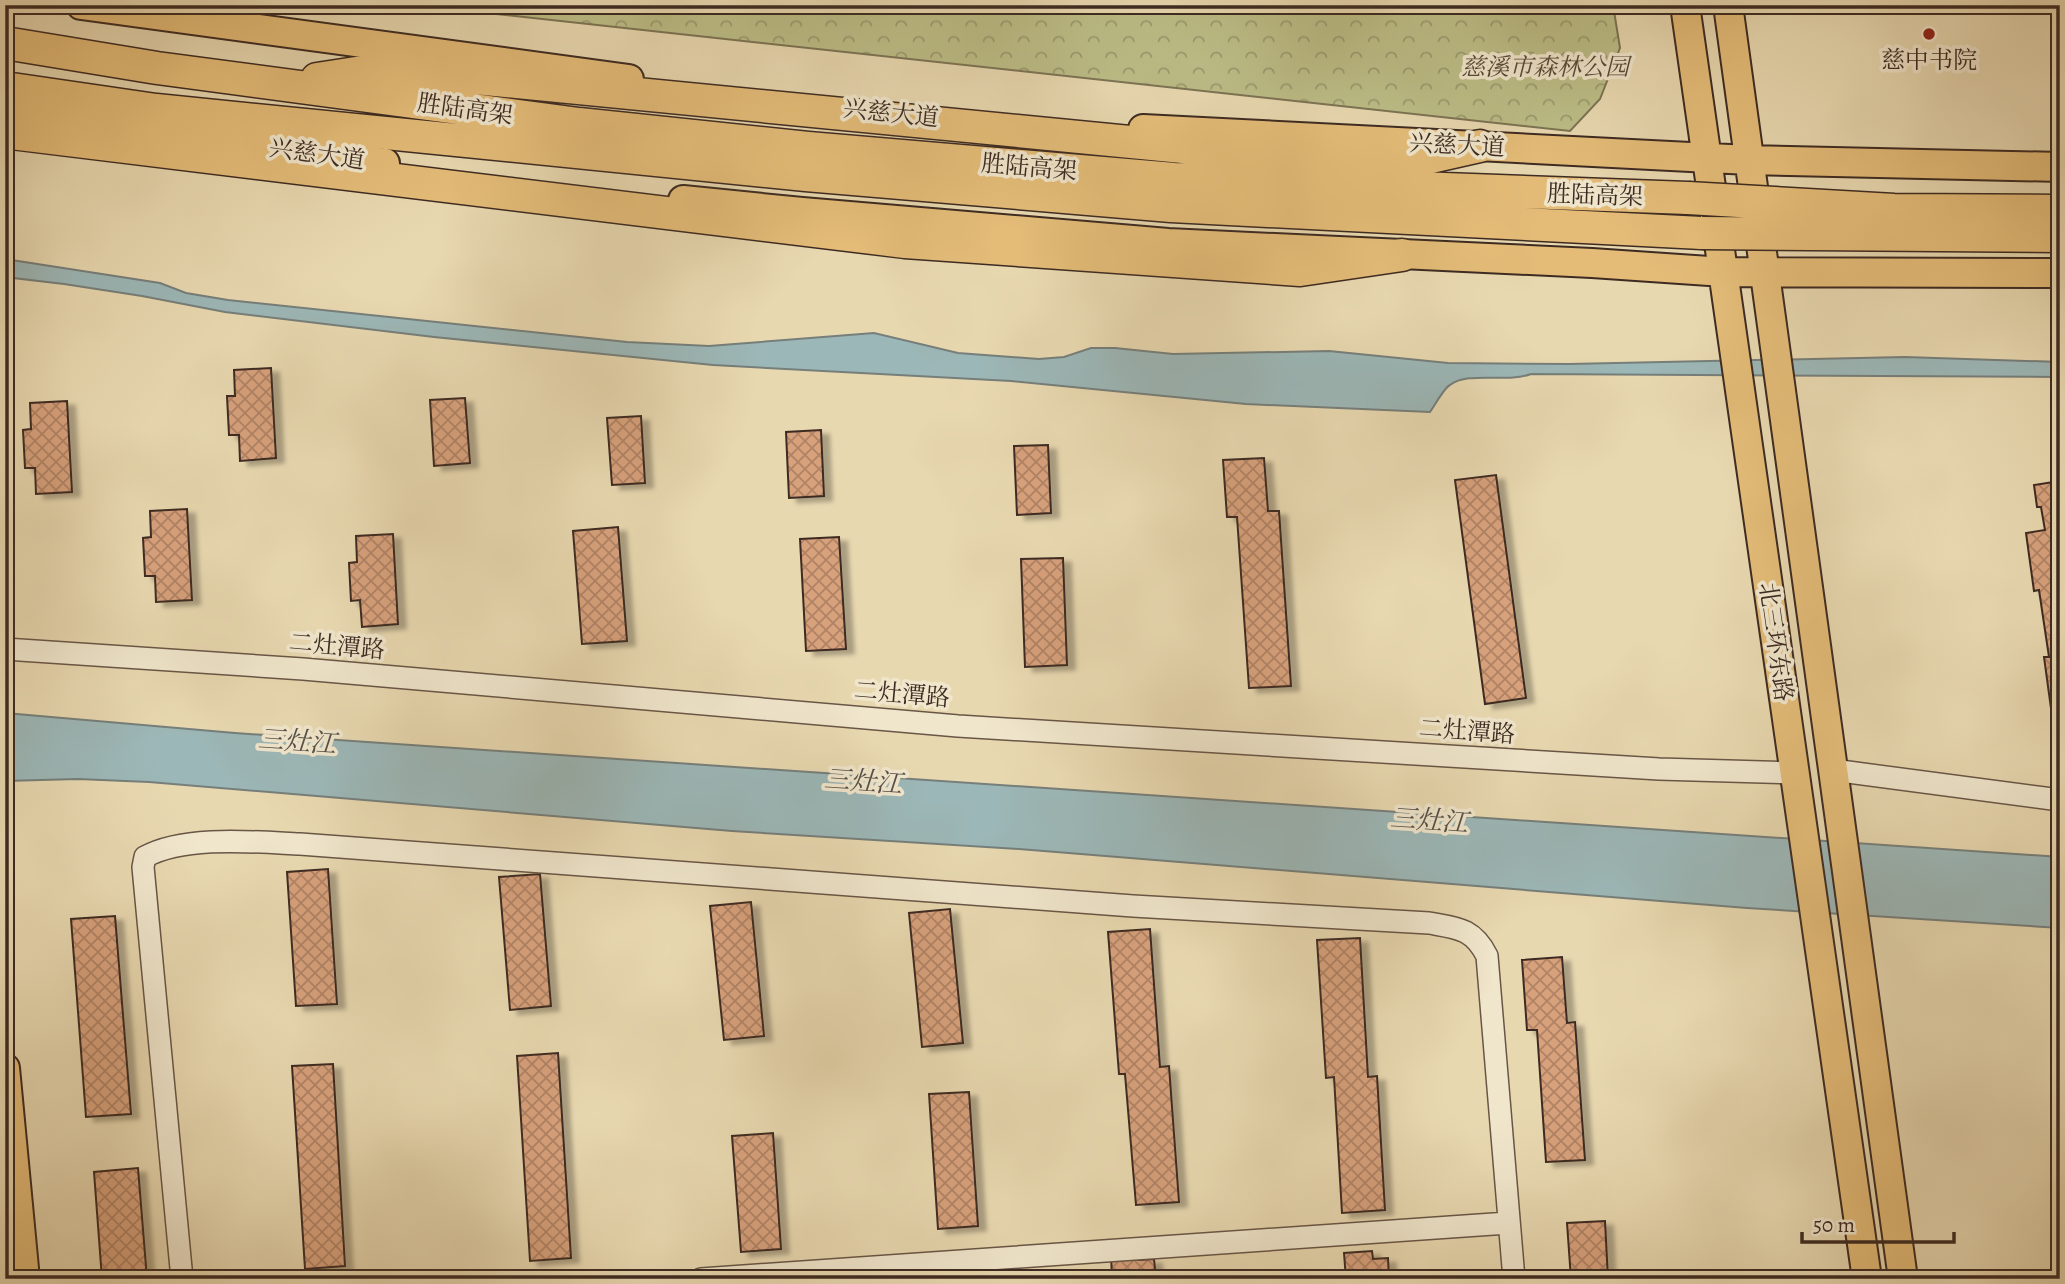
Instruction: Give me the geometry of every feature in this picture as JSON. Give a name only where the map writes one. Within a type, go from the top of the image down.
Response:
[{"type":"highway","name":"胜陆高架","points":[[5,43],[156,68],[579,124],[714,139],[1174,179],[1728,200],[1894,210],[2060,211]]},
{"type":"highway","points":[[282,85],[382,69],[1387,167],[1480,146]]},
{"type":"highway","name":"胜陆高架","points":[[5,88],[156,110],[806,175],[1171,206],[1702,233],[2060,236]]},
{"type":"highway","points":[[5,130],[905,242],[1300,270],[1402,255]]},
{"type":"main road","name":"兴慈大道","points":[[81,5],[915,117],[1749,160],[2060,167]]},
{"type":"main road","name":"北三环东路","points":[[1685,5],[1867,1279]]},
{"type":"main road","name":"北三环东路","points":[[1728,5],[1903,1279]]},
{"type":"main road","name":"兴慈大道","points":[[5,108],[147,132],[517,181],[775,209],[1168,243],[1592,263],[1724,272],[2060,273]]},
{"type":"main road","points":[[5,1068],[25,1279]]},
{"type":"street","name":"二灶潭路","points":[[5,649],[303,669],[958,726],[1645,768],[1795,773]]},
{"type":"street","points":[[1833,770],[2060,800]]},
{"type":"street","points":[[182,1279],[143,867],[145,857],[157,850],[223,841],[300,844],[1133,906],[1429,923],[1463,929],[1480,942],[1487,956],[1514,1279]]},
{"type":"street","points":[[701,1279],[1508,1223]]},
{"type":"green space","name":"慈溪市森林公园","points":[[414,5],[1613,5],[1620,48],[1600,99],[1570,131]]},
{"type":"green space","points":[[1798,5],[1882,5],[1799,13]]},
{"type":"water","points":[[5,259],[160,283],[186,293],[228,300],[627,342],[709,346],[874,333],[958,353],[1039,359],[1064,357],[1091,348],[1173,354],[1329,351],[1448,363],[1569,364],[1905,357],[2060,362],[2060,377],[1531,374],[1458,381],[1445,390],[1430,412],[1246,404],[1011,381],[713,365],[434,337],[225,312],[142,296],[5,277]]},
{"type":"water","name":"三灶江","points":[[5,713],[235,733],[2060,857],[2060,928],[1747,908],[1019,849],[732,831],[149,782],[78,779],[5,781]]},
{"type":"building","points":[[271,368],[276,458],[240,461],[239,435],[229,435],[227,396],[235,396],[234,370]]},
{"type":"building","points":[[465,398],[470,463],[434,466],[430,400]]},
{"type":"building","points":[[67,401],[72,492],[36,494],[35,468],[25,468],[23,430],[31,429],[30,403]]},
{"type":"building","points":[[641,416],[645,483],[612,485],[607,418]]},
{"type":"building","points":[[821,430],[824,496],[789,498],[786,432]]},
{"type":"building","points":[[1048,445],[1051,513],[1017,515],[1014,446]]},
{"type":"building","points":[[1264,458],[1268,511],[1279,511],[1291,686],[1249,688],[1237,517],[1227,517],[1223,460]]},
{"type":"building","points":[[1496,475],[1526,698],[1485,704],[1455,480]]},
{"type":"building","points":[[2060,481],[2060,715],[2052,716],[2044,657],[2049,657],[2039,590],[2034,591],[2026,533],[2045,530],[2041,507],[2037,507],[2034,485]]},
{"type":"building","points":[[187,509],[192,600],[156,602],[155,576],[145,576],[143,538],[151,537],[150,511]]},
{"type":"building","points":[[618,527],[627,641],[582,644],[573,531]]},
{"type":"building","points":[[393,534],[398,624],[362,627],[360,600],[351,601],[349,563],[357,562],[356,536]]},
{"type":"building","points":[[839,537],[846,649],[806,651],[800,539]]},
{"type":"building","points":[[1063,558],[1067,665],[1025,667],[1021,559]]},
{"type":"building","points":[[328,869],[337,1004],[296,1006],[287,872]]},
{"type":"building","points":[[540,874],[551,1006],[510,1010],[499,877]]},
{"type":"building","points":[[751,902],[764,1036],[724,1040],[710,906]]},
{"type":"building","points":[[950,909],[963,1043],[922,1047],[909,913]]},
{"type":"building","points":[[115,916],[131,1114],[86,1117],[71,919]]},
{"type":"building","points":[[1150,929],[1160,1067],[1169,1066],[1179,1202],[1136,1205],[1125,1074],[1119,1074],[1108,932]]},
{"type":"building","points":[[1360,938],[1368,1077],[1377,1076],[1385,1210],[1342,1213],[1334,1077],[1326,1078],[1317,940]]},
{"type":"building","points":[[1562,957],[1567,1023],[1575,1022],[1585,1160],[1546,1162],[1537,1030],[1527,1030],[1522,960]]},
{"type":"building","points":[[558,1053],[571,1258],[530,1261],[517,1056]]},
{"type":"building","points":[[333,1064],[345,1266],[305,1269],[292,1066]]},
{"type":"building","points":[[969,1092],[978,1226],[938,1229],[929,1094]]},
{"type":"building","points":[[773,1133],[781,1249],[741,1252],[732,1136]]},
{"type":"building","points":[[138,1168],[147,1279],[102,1279],[94,1172]]},
{"type":"building","points":[[1605,1221],[1608,1279],[1571,1279],[1567,1223]]},
{"type":"building","points":[[1372,1251],[1373,1259],[1388,1258],[1389,1279],[1346,1279],[1344,1253]]},
{"type":"building","points":[[1139,1253],[1139,1260],[1154,1259],[1156,1279],[1112,1279],[1111,1254]]},
{"type":"place","name":"慈中书院","points":[[1929,34]]}]
